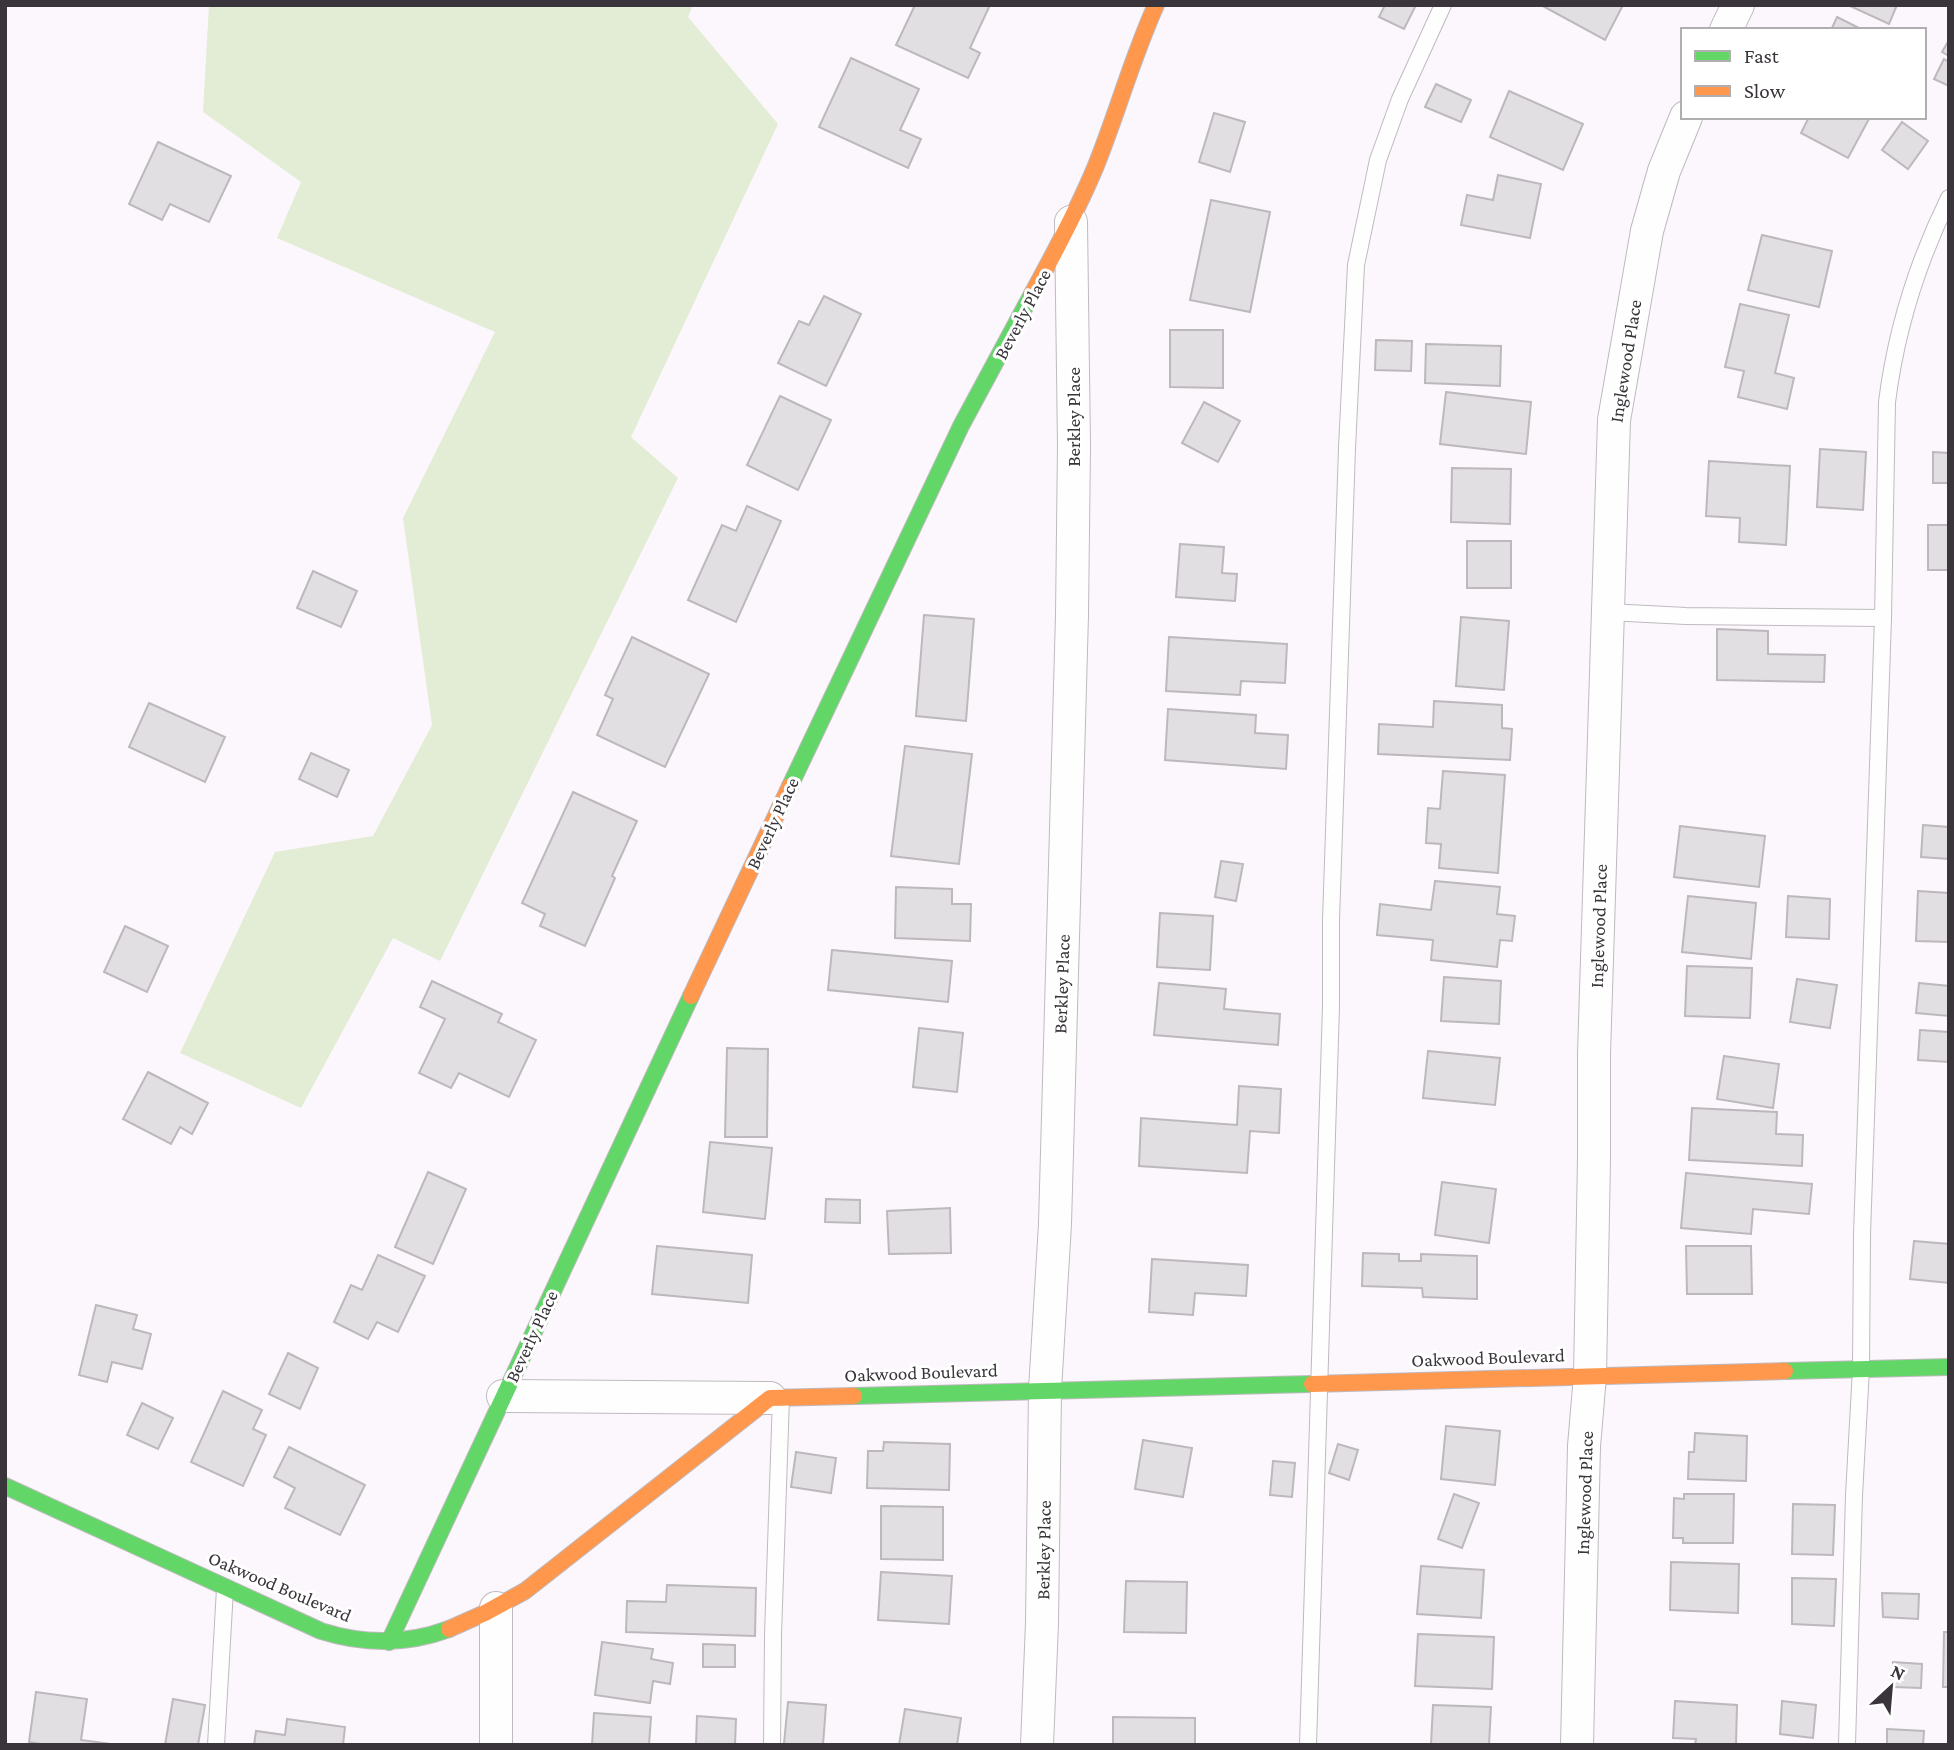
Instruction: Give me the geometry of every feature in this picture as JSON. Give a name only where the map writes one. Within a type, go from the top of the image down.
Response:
[{"type":"street","name":"Beverly Place","points":[[389,1642],[961,426],[1071,222],[1096,165],[1136,50],[1156,5]]},
{"type":"street","points":[[1727,28],[1738,5]]},
{"type":"street","name":"Inglewood Place","points":[[1577,1745],[1584,1446],[1590,1376],[1594,1054],[1614,420],[1647,231],[1664,171],[1685,119]]},
{"type":"street","name":"Berkley Place","points":[[1037,1745],[1045,1390],[1055,1224],[1072,615],[1074,446],[1071,222]]},
{"type":"street","name":"Oakwood Boulevard","points":[[5,1486],[321,1631],[354,1640],[389,1642],[452,1628],[525,1591],[775,1398],[1949,1367]]},
{"type":"street","points":[[503,1396],[775,1398]]},
{"type":"street","points":[[496,1608],[496,1745]]},
{"type":"lane","points":[[1308,1745],[1336,795],[1356,265],[1378,160],[1400,99],[1443,5]]},
{"type":"lane","points":[[1847,1745],[1861,1370],[1862,1235],[1883,618],[1887,402],[1905,311],[1949,198]]},
{"type":"lane","points":[[1608,612],[1686,616],[1883,618]]},
{"type":"lane","points":[[772,1745],[775,1398]]},
{"type":"lane","points":[[216,1745],[225,1586]]},
{"type":"green space","points":[[209,5],[693,5],[688,17],[778,124],[631,437],[678,478],[440,961],[393,938],[301,1108],[180,1053],[275,852],[373,836],[432,725],[403,518],[495,332],[277,238],[301,182],[203,112]]},
{"type":"building","points":[[915,5],[990,5],[970,48],[980,53],[968,78],[896,45]]},
{"type":"building","points":[[1385,5],[1416,5],[1404,29],[1379,17]]},
{"type":"building","points":[[1541,5],[1623,5],[1605,40]]},
{"type":"building","points":[[1848,5],[1897,5],[1889,24]]},
{"type":"building","points":[[1837,17],[1859,28],[1832,28]]},
{"type":"building","points":[[1949,40],[1949,56],[1942,52]]},
{"type":"building","points":[[851,58],[919,89],[900,130],[921,139],[908,168],[819,127]]},
{"type":"building","points":[[1944,59],[1949,62],[1949,86],[1934,79]]},
{"type":"building","points":[[1436,84],[1471,100],[1461,122],[1425,107]]},
{"type":"building","points":[[1509,91],[1583,124],[1563,170],[1490,137]]},
{"type":"building","points":[[1214,113],[1245,122],[1230,172],[1199,162]]},
{"type":"building","points":[[1808,119],[1869,119],[1848,158],[1801,133]]},
{"type":"building","points":[[1902,122],[1928,141],[1908,169],[1882,150]]},
{"type":"building","points":[[158,142],[231,176],[209,222],[170,204],[162,220],[129,204]]},
{"type":"building","points":[[1498,175],[1541,184],[1530,238],[1461,225],[1467,195],[1493,200]]},
{"type":"building","points":[[1211,200],[1270,212],[1250,312],[1190,300]]},
{"type":"building","points":[[1762,235],[1832,251],[1819,307],[1748,290]]},
{"type":"building","points":[[824,296],[861,314],[826,386],[778,363],[799,321],[809,325]]},
{"type":"building","points":[[1740,304],[1789,315],[1775,373],[1794,378],[1787,409],[1738,397],[1744,371],[1725,367]]},
{"type":"building","points":[[1170,330],[1223,330],[1223,388],[1170,387]]},
{"type":"building","points":[[1376,340],[1412,341],[1411,371],[1375,370]]},
{"type":"building","points":[[1426,344],[1501,346],[1500,386],[1425,383]]},
{"type":"building","points":[[1446,392],[1531,402],[1526,454],[1440,444]]},
{"type":"building","points":[[780,396],[831,420],[798,490],[747,465]]},
{"type":"building","points":[[1204,402],[1240,421],[1218,462],[1182,443]]},
{"type":"building","points":[[1820,449],[1866,452],[1863,510],[1817,507]]},
{"type":"building","points":[[1933,452],[1949,453],[1949,483],[1933,483]]},
{"type":"building","points":[[1709,461],[1790,466],[1786,545],[1739,542],[1740,518],[1706,516]]},
{"type":"building","points":[[1452,468],[1511,469],[1510,524],[1451,522]]},
{"type":"building","points":[[747,506],[781,521],[736,622],[688,600],[722,525],[736,531]]},
{"type":"building","points":[[1928,525],[1949,525],[1949,570],[1928,570]]},
{"type":"building","points":[[1467,541],[1511,541],[1511,588],[1467,588]]},
{"type":"building","points":[[1180,544],[1224,547],[1222,573],[1237,574],[1235,601],[1176,597]]},
{"type":"building","points":[[313,571],[357,591],[341,627],[297,608]]},
{"type":"building","points":[[924,615],[974,619],[966,721],[916,716]]},
{"type":"building","points":[[1461,617],[1509,621],[1504,690],[1456,686]]},
{"type":"building","points":[[1717,629],[1768,631],[1768,654],[1825,655],[1824,682],[1717,680]]},
{"type":"building","points":[[632,637],[709,674],[665,767],[597,735],[613,699],[605,695]]},
{"type":"building","points":[[1169,637],[1287,644],[1285,683],[1241,681],[1240,695],[1166,691]]},
{"type":"building","points":[[1434,701],[1502,705],[1502,728],[1512,729],[1510,760],[1378,754],[1379,724],[1433,727]]},
{"type":"building","points":[[149,703],[225,737],[205,782],[129,747]]},
{"type":"building","points":[[1168,709],[1256,715],[1255,733],[1288,735],[1286,769],[1165,760]]},
{"type":"building","points":[[905,746],[972,754],[959,864],[891,856]]},
{"type":"building","points":[[311,753],[349,770],[337,797],[299,779]]},
{"type":"building","points":[[1443,771],[1505,775],[1498,873],[1439,868],[1441,844],[1426,843],[1428,808],[1440,809]]},
{"type":"building","points":[[573,792],[637,821],[585,946],[540,926],[545,914],[522,903]]},
{"type":"building","points":[[1923,825],[1949,827],[1949,859],[1921,857]]},
{"type":"building","points":[[1680,826],[1765,836],[1759,887],[1674,877]]},
{"type":"building","points":[[1221,861],[1243,864],[1236,901],[1215,897]]},
{"type":"building","points":[[1435,881],[1500,887],[1497,914],[1515,916],[1512,941],[1500,940],[1497,967],[1431,960],[1433,940],[1377,935],[1380,904],[1431,910]]},
{"type":"building","points":[[896,887],[952,889],[952,904],[971,904],[970,941],[895,938]]},
{"type":"building","points":[[1918,891],[1949,893],[1949,942],[1916,941]]},
{"type":"building","points":[[1688,896],[1756,903],[1751,959],[1682,952]]},
{"type":"building","points":[[1788,896],[1830,899],[1829,939],[1786,937]]},
{"type":"building","points":[[1160,913],[1213,916],[1210,970],[1157,967]]},
{"type":"building","points":[[125,926],[168,946],[147,992],[104,972]]},
{"type":"building","points":[[832,950],[952,961],[948,1002],[828,990]]},
{"type":"building","points":[[1687,966],[1752,968],[1750,1018],[1685,1016]]},
{"type":"building","points":[[1444,977],[1501,981],[1499,1024],[1441,1021]]},
{"type":"building","points":[[1797,979],[1837,985],[1830,1028],[1790,1022]]},
{"type":"building","points":[[432,981],[502,1014],[498,1022],[536,1040],[509,1097],[459,1073],[451,1088],[419,1073],[445,1019],[420,1007]]},
{"type":"building","points":[[1159,983],[1226,989],[1224,1009],[1280,1014],[1278,1045],[1154,1035]]},
{"type":"building","points":[[1919,983],[1949,986],[1949,1016],[1916,1013]]},
{"type":"building","points":[[919,1028],[963,1033],[957,1092],[913,1087]]},
{"type":"building","points":[[1920,1030],[1949,1032],[1949,1062],[1918,1060]]},
{"type":"building","points":[[727,1048],[768,1049],[767,1137],[725,1137]]},
{"type":"building","points":[[1428,1051],[1500,1058],[1495,1105],[1423,1098]]},
{"type":"building","points":[[1724,1056],[1779,1064],[1773,1108],[1717,1099]]},
{"type":"building","points":[[148,1072],[208,1103],[192,1134],[180,1127],[171,1144],[123,1119]]},
{"type":"building","points":[[1239,1086],[1281,1089],[1279,1133],[1250,1131],[1247,1173],[1139,1166],[1141,1118],[1237,1125]]},
{"type":"building","points":[[1692,1108],[1777,1112],[1776,1134],[1803,1135],[1802,1166],[1689,1160]]},
{"type":"building","points":[[710,1142],[772,1148],[765,1219],[703,1212]]},
{"type":"building","points":[[428,1172],[466,1189],[433,1264],[395,1247]]},
{"type":"building","points":[[1686,1173],[1812,1184],[1809,1214],[1753,1209],[1751,1234],[1681,1228]]},
{"type":"building","points":[[1442,1182],[1496,1189],[1489,1243],[1435,1235]]},
{"type":"building","points":[[826,1199],[860,1200],[860,1223],[825,1222]]},
{"type":"building","points":[[950,1208],[951,1253],[889,1254],[887,1211]]},
{"type":"building","points":[[1914,1241],[1949,1244],[1949,1283],[1910,1279]]},
{"type":"building","points":[[657,1246],[752,1255],[748,1303],[652,1294]]},
{"type":"building","points":[[1686,1246],[1751,1246],[1752,1294],[1687,1294]]},
{"type":"building","points":[[1363,1253],[1399,1254],[1399,1261],[1421,1261],[1421,1254],[1477,1256],[1477,1299],[1423,1297],[1422,1288],[1362,1286]]},
{"type":"building","points":[[378,1255],[425,1276],[398,1332],[377,1322],[368,1339],[334,1322],[351,1285],[362,1290]]},
{"type":"building","points":[[1152,1259],[1248,1265],[1246,1296],[1195,1293],[1193,1315],[1149,1312]]},
{"type":"building","points":[[96,1305],[137,1315],[133,1329],[151,1334],[142,1369],[112,1362],[107,1382],[79,1375]]},
{"type":"building","points":[[288,1353],[318,1368],[300,1409],[269,1394]]},
{"type":"building","points":[[223,1391],[262,1410],[253,1429],[266,1435],[243,1486],[191,1462]]},
{"type":"building","points":[[142,1403],[173,1418],[158,1449],[127,1435]]},
{"type":"building","points":[[1446,1426],[1500,1431],[1495,1485],[1441,1479]]},
{"type":"building","points":[[1695,1433],[1747,1436],[1746,1481],[1688,1479],[1689,1452],[1694,1452]]},
{"type":"building","points":[[1143,1440],[1192,1448],[1183,1497],[1135,1489]]},
{"type":"building","points":[[884,1442],[950,1444],[949,1490],[867,1488],[868,1451],[883,1451]]},
{"type":"building","points":[[1338,1444],[1358,1450],[1349,1480],[1329,1473]]},
{"type":"building","points":[[289,1447],[365,1485],[340,1535],[285,1508],[295,1488],[274,1477]]},
{"type":"building","points":[[796,1452],[836,1458],[831,1493],[791,1487]]},
{"type":"building","points":[[1273,1461],[1295,1463],[1292,1497],[1270,1495]]},
{"type":"building","points":[[1454,1494],[1479,1503],[1462,1548],[1438,1539]]},
{"type":"building","points":[[1684,1494],[1734,1494],[1733,1543],[1683,1543],[1683,1538],[1673,1538],[1674,1498],[1684,1499]]},
{"type":"building","points":[[1793,1504],[1835,1505],[1833,1555],[1792,1554]]},
{"type":"building","points":[[881,1506],[943,1507],[943,1560],[881,1559]]},
{"type":"building","points":[[1671,1562],[1739,1564],[1738,1613],[1670,1610]]},
{"type":"building","points":[[1421,1566],[1484,1570],[1481,1618],[1417,1614]]},
{"type":"building","points":[[881,1572],[952,1576],[949,1624],[878,1620]]},
{"type":"building","points":[[1792,1578],[1836,1579],[1834,1626],[1792,1624]]},
{"type":"building","points":[[1126,1581],[1187,1582],[1186,1633],[1124,1632]]},
{"type":"building","points":[[667,1585],[756,1588],[755,1636],[626,1632],[627,1601],[666,1602]]},
{"type":"building","points":[[1882,1593],[1919,1594],[1918,1619],[1883,1617]]},
{"type":"building","points":[[1944,1632],[1949,1632],[1949,1687],[1943,1687]]},
{"type":"building","points":[[1418,1634],[1494,1637],[1492,1689],[1415,1686]]},
{"type":"building","points":[[602,1642],[653,1649],[651,1659],[673,1663],[670,1684],[653,1681],[650,1703],[595,1695]]},
{"type":"building","points":[[703,1644],[735,1645],[735,1667],[703,1667]]},
{"type":"building","points":[[1893,1662],[1922,1664],[1921,1688],[1893,1687]]},
{"type":"building","points":[[36,1692],[87,1699],[81,1740],[118,1745],[47,1745],[29,1742]]},
{"type":"building","points":[[173,1699],[205,1705],[198,1745],[165,1745]]},
{"type":"building","points":[[1675,1701],[1737,1705],[1736,1745],[1695,1745],[1696,1739],[1673,1738]]},
{"type":"building","points":[[1782,1701],[1816,1705],[1813,1738],[1780,1734]]},
{"type":"building","points":[[788,1702],[826,1705],[823,1745],[784,1744]]},
{"type":"building","points":[[1433,1705],[1491,1707],[1489,1745],[1431,1745]]},
{"type":"building","points":[[905,1709],[961,1718],[957,1745],[899,1745]]},
{"type":"building","points":[[594,1713],[651,1717],[649,1745],[592,1745]]},
{"type":"building","points":[[697,1716],[736,1719],[735,1745],[696,1745]]},
{"type":"building","points":[[1113,1717],[1195,1718],[1195,1745],[1113,1745]]},
{"type":"building","points":[[287,1719],[345,1727],[343,1745],[254,1745],[256,1731],[285,1735]]},
{"type":"building","points":[[1887,1729],[1924,1731],[1923,1745],[1887,1745]]},
{"type":"traffic: fast","points":[[790,786],[961,426],[1032,294]]},
{"type":"traffic: fast","points":[[389,1642],[691,996]]},
{"type":"traffic: fast","points":[[1785,1371],[1949,1367]]},
{"type":"traffic: fast","points":[[854,1396],[1312,1384]]},
{"type":"traffic: fast","points":[[5,1486],[321,1631],[354,1639],[385,1641],[417,1638],[449,1629]]},
{"type":"traffic: slow","points":[[1032,294],[1095,168],[1156,5]]},
{"type":"traffic: slow","points":[[691,996],[790,786]]},
{"type":"traffic: slow","points":[[1312,1384],[1785,1371]]},
{"type":"traffic: slow","points":[[449,1629],[525,1591],[770,1398],[854,1396]]}]
